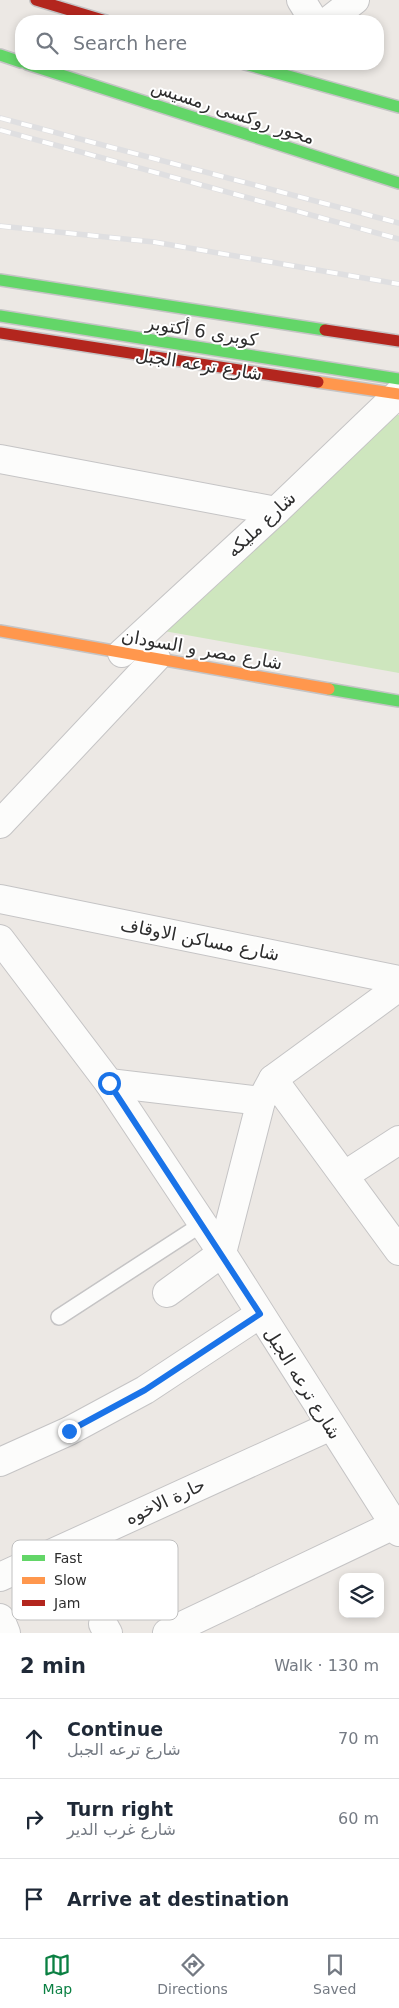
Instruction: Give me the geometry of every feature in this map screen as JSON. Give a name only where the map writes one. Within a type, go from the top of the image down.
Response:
[{"type":"main road","points":[[36,0],[86,15]]},
{"type":"main road","points":[[0,55],[15,60]]},
{"type":"main road","name":"محور روكسى رمسيس","points":[[46,70],[399,184]]},
{"type":"main road","points":[[274,70],[399,107]]},
{"type":"main road","name":"كوبرى 6 أكتوبر","points":[[0,280],[399,341]]},
{"type":"main road","name":"كوبرى 6 أكتوبر","points":[[0,316],[399,379]]},
{"type":"main road","name":"شارع ترعه الجبل","points":[[0,333],[399,394]]},
{"type":"main road","name":"شارع مصر و السودان","points":[[0,631],[399,701]]},
{"type":"street","points":[[301,0],[310,15]]},
{"type":"street","points":[[336,15],[355,0]]},
{"type":"street","name":"شارع مليكه","points":[[122,653],[399,394]]},
{"type":"street","points":[[0,459],[276,511]]},
{"type":"street","points":[[0,824],[156,658]]},
{"type":"street","name":"شارع مساكن الاوقاف","points":[[0,899],[399,980]]},
{"type":"street","name":"شارع ترعه الجبل","points":[[0,939],[109,1083],[222,1253],[397,1528]]},
{"type":"street","points":[[167,1292],[222,1253],[267,1090],[399,986]]},
{"type":"street","points":[[109,1083],[267,1090],[345,1175],[399,1251]]},
{"type":"street","points":[[345,1175],[399,1140]]},
{"type":"street","points":[[0,1462],[69,1431],[145,1390],[260,1314]]},
{"type":"street","name":"حارة الاخوه","points":[[81,1540],[331,1426]]},
{"type":"street","points":[[167,1633],[397,1528]]},
{"type":"street","name":"حارة الاخوه","points":[[0,1577],[12,1572]]},
{"type":"street","points":[[0,1619],[6,1633]]},
{"type":"lane","points":[[59,1317],[202,1224]]},
{"type":"green space","points":[[393,414],[399,415],[399,673],[164,631]]},
{"type":"railway","points":[[0,118],[399,223]]},
{"type":"railway","points":[[0,130],[399,239]]},
{"type":"railway","points":[[0,226],[154,242],[399,284]]},
{"type":"traffic: fast","points":[[0,55],[15,60]]},
{"type":"traffic: fast","points":[[46,70],[399,183]]},
{"type":"traffic: fast","points":[[266,70],[399,107]]},
{"type":"traffic: fast","points":[[0,280],[325,330]]},
{"type":"traffic: fast","points":[[0,316],[399,379]]},
{"type":"traffic: fast","points":[[329,689],[399,701]]},
{"type":"traffic: slow","points":[[318,382],[399,394]]},
{"type":"traffic: slow","points":[[0,631],[329,689]]},
{"type":"traffic: jam","points":[[36,0],[86,15]]},
{"type":"traffic: jam","points":[[325,330],[399,341]]},
{"type":"traffic: jam","points":[[0,333],[318,382]]},
{"type":"route","points":[[69,1431],[145,1390],[260,1314],[222,1253],[109,1083]]}]
